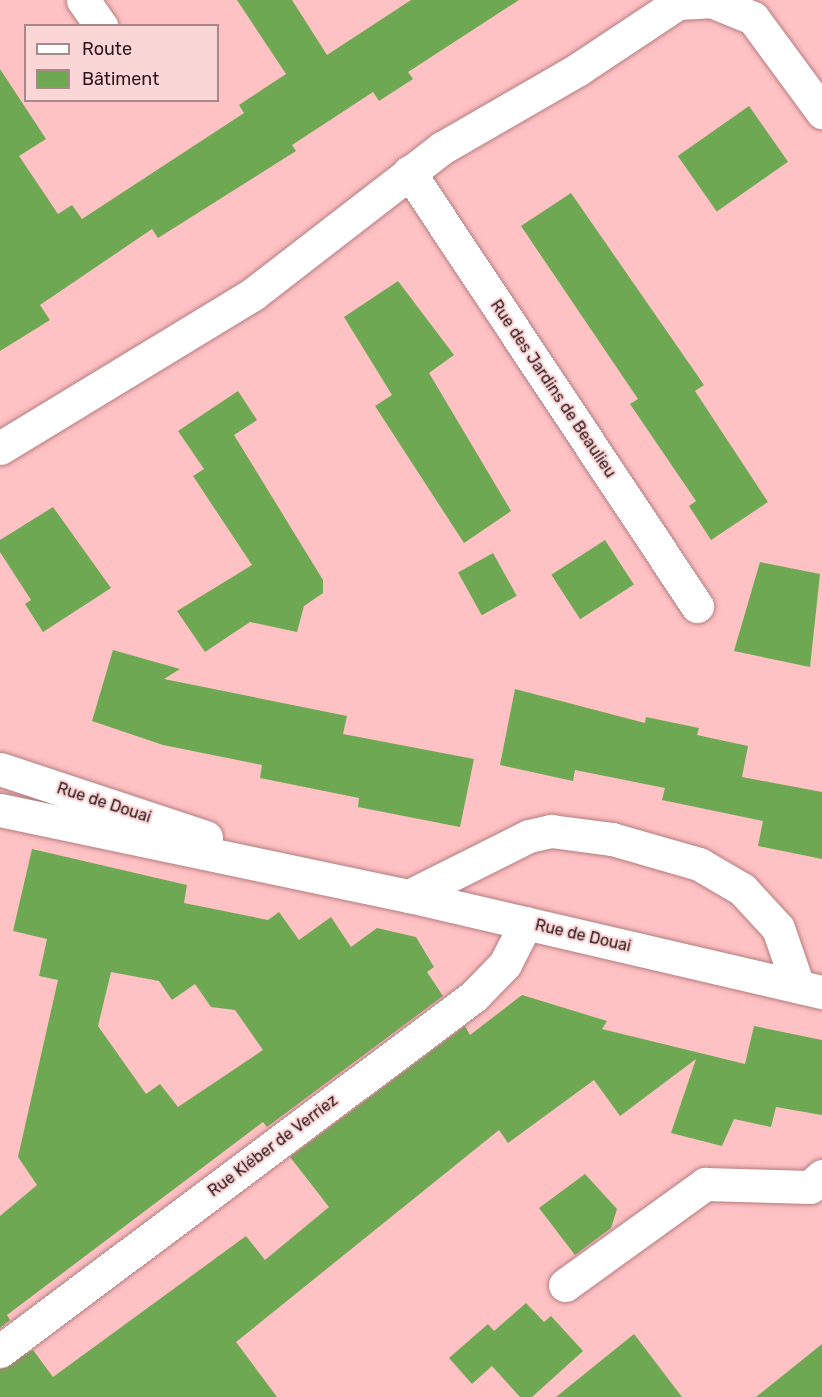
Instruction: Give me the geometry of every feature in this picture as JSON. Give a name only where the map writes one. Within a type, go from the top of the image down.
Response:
[{"type":"street","points":[[83,0],[99,24]]},
{"type":"street","points":[[0,448],[253,294],[409,172],[678,3],[694,0],[711,1],[753,18],[822,112]]},
{"type":"street","name":"Rue des Jardins de Beaulieu","points":[[409,172],[697,606]]},
{"type":"street","name":"Rue de Douai","points":[[0,769],[344,882]]},
{"type":"street","name":"Rue de Douai","points":[[0,810],[409,896],[810,989]]},
{"type":"street","points":[[409,896],[529,836],[551,831],[612,839],[699,864],[742,889],[778,928],[810,989]]},
{"type":"street","name":"Rue Kléber de Verriez","points":[[0,1351],[474,996],[505,964],[526,923]]},
{"type":"street","points":[[565,1285],[705,1184],[810,1187],[822,1176]]},
{"type":"building","points":[[237,0],[292,0],[327,55],[411,0],[519,0],[408,72],[413,79],[379,101],[373,92],[292,145],[296,151],[158,238],[152,229],[40,305],[50,320],[0,351],[0,69],[46,139],[19,156],[58,214],[72,205],[82,219],[244,113],[239,105],[286,74]]},
{"type":"building","points":[[749,106],[788,162],[717,212],[678,156]]},
{"type":"building","points":[[571,193],[704,385],[695,391],[768,502],[711,540],[689,506],[696,501],[630,404],[638,399],[521,226]]},
{"type":"building","points":[[398,281],[454,355],[429,373],[511,511],[464,543],[375,406],[392,395],[344,317]]},
{"type":"building","points":[[238,391],[257,420],[234,435],[323,580],[323,593],[304,606],[297,632],[250,622],[205,652],[177,611],[252,565],[193,476],[204,469],[178,431]]},
{"type":"building","points":[[53,507],[111,588],[43,632],[25,604],[31,600],[0,552],[0,540]]},
{"type":"building","points":[[605,540],[634,584],[580,619],[551,575]]},
{"type":"building","points":[[493,553],[517,596],[482,615],[458,572]]},
{"type":"building","points":[[760,562],[820,574],[810,667],[734,651]]},
{"type":"building","points":[[113,650],[180,669],[164,679],[347,716],[343,734],[474,759],[460,827],[358,807],[359,798],[260,778],[262,765],[163,745],[92,721]]},
{"type":"building","points":[[515,689],[645,723],[646,717],[699,728],[697,735],[748,746],[742,777],[822,792],[822,859],[758,846],[763,821],[662,800],[665,788],[575,770],[573,781],[500,765]]},
{"type":"building","points":[[32,849],[187,885],[184,903],[268,920],[279,912],[299,940],[331,917],[351,947],[377,928],[416,937],[434,967],[427,972],[443,996],[267,1127],[263,1122],[7,1315],[10,1320],[0,1328],[0,1216],[37,1185],[18,1157],[58,980],[39,976],[47,939],[13,931]],"holes":[[[111,972],[159,981],[172,1000],[195,984],[211,1007],[235,1010],[263,1050],[178,1107],[160,1084],[146,1094],[98,1026]]]},
{"type":"building","points":[[522,995],[607,1021],[602,1029],[745,1064],[754,1026],[822,1040],[822,1115],[776,1107],[771,1127],[734,1119],[722,1146],[671,1133],[696,1059],[620,1116],[594,1080],[508,1143],[499,1130],[236,1342],[277,1397],[0,1397],[0,1369],[33,1350],[53,1377],[246,1236],[265,1260],[329,1207],[290,1157],[465,1026],[470,1035]]},
{"type":"building","points":[[585,1174],[617,1209],[611,1228],[575,1255],[539,1208]]},
{"type":"building","points":[[526,1303],[544,1322],[551,1316],[583,1351],[532,1397],[520,1397],[492,1366],[472,1384],[449,1358],[488,1324],[494,1331]]},
{"type":"building","points":[[634,1334],[682,1397],[556,1397]]},
{"type":"building","points":[[822,1344],[822,1397],[756,1397]]}]
